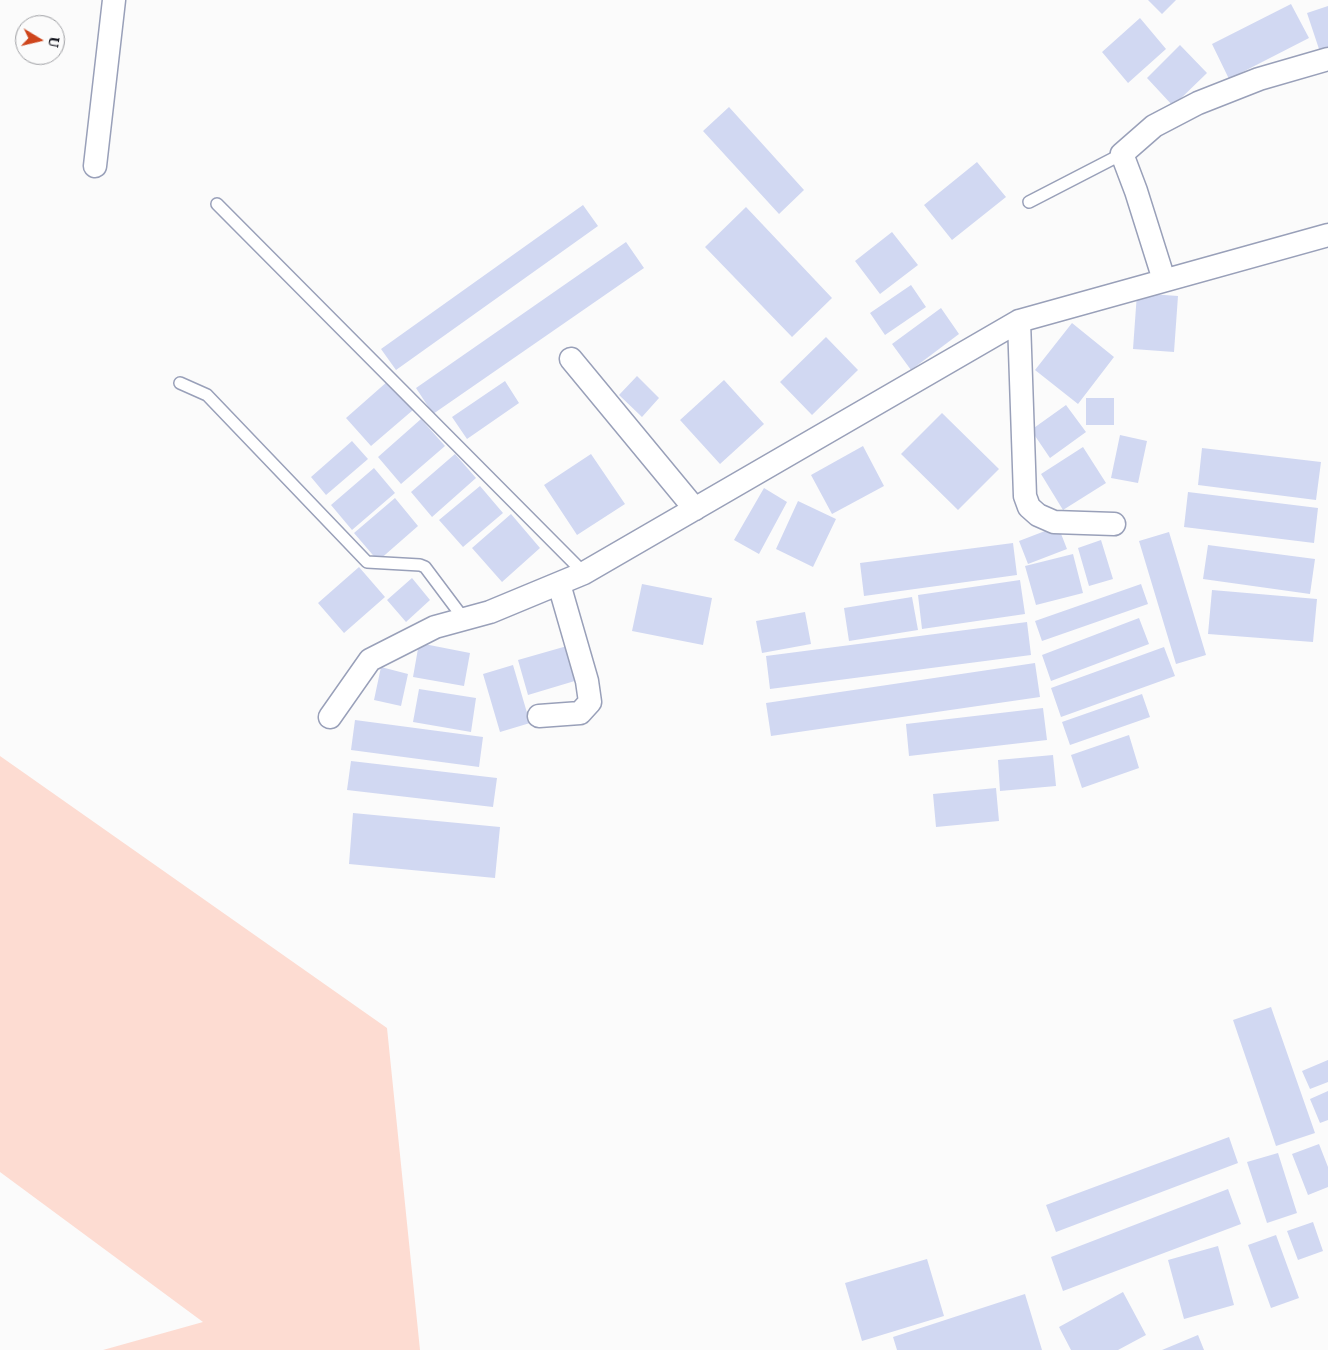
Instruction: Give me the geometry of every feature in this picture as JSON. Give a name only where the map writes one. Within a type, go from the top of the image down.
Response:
[{"type":"street","points":[[95,166],[114,0]]},
{"type":"street","points":[[1164,280],[1122,154],[1154,126],[1198,103],[1259,79],[1328,59]]},
{"type":"street","points":[[330,717],[370,660],[435,626],[490,612],[584,574],[1019,321],[1328,235]]},
{"type":"street","points":[[1019,321],[1025,496],[1029,507],[1038,515],[1054,522],[1114,524]]},
{"type":"street","points":[[571,359],[695,509]]},
{"type":"street","points":[[539,716],[580,713],[590,702],[587,681],[559,584]]},
{"type":"lane","points":[[1029,202],[1122,154]]},
{"type":"lane","points":[[217,204],[584,574]]},
{"type":"lane","points":[[180,383],[207,395],[367,562],[420,565],[425,567],[464,619]]},
{"type":"shaded area","points":[[0,756],[387,1028],[420,1350],[103,1350],[203,1322],[0,1172]]},
{"type":"building","points":[[1148,0],[1176,0],[1162,14]]},
{"type":"building","points":[[1291,4],[1309,38],[1229,79],[1212,44]]},
{"type":"building","points":[[1328,6],[1328,50],[1320,52],[1307,13]]},
{"type":"building","points":[[1140,18],[1166,49],[1128,83],[1102,52]]},
{"type":"building","points":[[1180,45],[1207,73],[1173,106],[1147,78]]},
{"type":"building","points":[[729,107],[804,190],[779,214],[703,131]]},
{"type":"building","points":[[977,162],[1006,197],[952,240],[924,205]]},
{"type":"building","points":[[583,205],[598,226],[396,370],[381,349]]},
{"type":"building","points":[[746,207],[832,298],[792,337],[705,247]]},
{"type":"building","points":[[892,232],[918,265],[880,294],[855,261]]},
{"type":"building","points":[[626,242],[644,268],[433,414],[416,388]]},
{"type":"building","points":[[911,285],[926,307],[885,335],[870,313]]},
{"type":"building","points":[[1137,293],[1178,296],[1174,352],[1133,349]]},
{"type":"building","points":[[941,308],[959,334],[911,370],[892,344]]},
{"type":"building","points":[[1072,323],[1114,357],[1078,404],[1035,370]]},
{"type":"building","points":[[826,337],[858,370],[812,415],[780,382]]},
{"type":"building","points":[[637,376],[659,398],[642,417],[619,395]]},
{"type":"building","points":[[724,380],[764,424],[720,464],[680,420]]},
{"type":"building","points":[[388,381],[413,410],[371,446],[346,418]]},
{"type":"building","points":[[505,381],[519,403],[467,439],[452,417]]},
{"type":"building","points":[[1086,398],[1114,398],[1114,425],[1086,425]]},
{"type":"building","points":[[1066,405],[1086,432],[1050,458],[1031,430]]},
{"type":"building","points":[[942,413],[999,469],[958,510],[901,454]]},
{"type":"building","points":[[421,419],[445,446],[401,484],[378,457]]},
{"type":"building","points":[[1120,435],[1147,441],[1138,483],[1111,478]]},
{"type":"building","points":[[352,441],[368,459],[326,495],[311,477]]},
{"type":"building","points":[[863,446],[884,486],[832,514],[811,475]]},
{"type":"building","points":[[1083,447],[1106,483],[1063,510],[1041,474]]},
{"type":"building","points":[[1202,448],[1321,462],[1316,500],[1198,485]]},
{"type":"building","points":[[455,454],[476,478],[432,517],[411,492]]},
{"type":"building","points":[[591,454],[625,504],[577,535],[544,485]]},
{"type":"building","points":[[374,468],[395,493],[352,530],[331,505]]},
{"type":"building","points":[[480,486],[503,513],[463,547],[439,520]]},
{"type":"building","points":[[764,488],[787,502],[759,554],[734,540]]},
{"type":"building","points":[[1188,492],[1318,508],[1314,543],[1184,527]]},
{"type":"building","points":[[395,498],[418,526],[378,561],[354,533]]},
{"type":"building","points":[[798,501],[836,519],[813,567],[776,549]]},
{"type":"building","points":[[511,514],[540,548],[502,582],[472,548]]},
{"type":"building","points":[[1058,526],[1067,549],[1028,564],[1019,541]]},
{"type":"building","points":[[1169,532],[1206,655],[1176,664],[1139,541]]},
{"type":"building","points":[[1101,540],[1113,579],[1089,586],[1078,548]]},
{"type":"building","points":[[1013,543],[1017,575],[864,596],[860,563]]},
{"type":"building","points":[[1208,545],[1315,559],[1310,594],[1203,579]]},
{"type":"building","points":[[1073,554],[1083,593],[1036,605],[1025,566]]},
{"type":"building","points":[[359,567],[385,597],[344,633],[318,603]]},
{"type":"building","points":[[412,578],[430,600],[406,622],[387,600]]},
{"type":"building","points":[[1020,580],[1025,614],[922,629],[918,595]]},
{"type":"building","points":[[642,584],[712,598],[703,645],[632,631]]},
{"type":"building","points":[[1141,584],[1148,604],[1042,641],[1035,621]]},
{"type":"building","points":[[1212,590],[1317,599],[1313,642],[1208,634]]},
{"type":"building","points":[[912,597],[918,630],[849,641],[844,608]]},
{"type":"building","points":[[805,612],[811,644],[762,653],[756,621]]},
{"type":"building","points":[[1139,618],[1149,644],[1051,681],[1042,655]]},
{"type":"building","points":[[1027,622],[1031,655],[770,689],[766,656]]},
{"type":"building","points":[[419,643],[470,653],[464,686],[413,677]]},
{"type":"building","points":[[567,646],[578,680],[528,695],[518,660]]},
{"type":"building","points":[[1164,647],[1175,676],[1061,717],[1051,688]]},
{"type":"building","points":[[1035,663],[1040,697],[771,736],[766,703]]},
{"type":"building","points":[[513,665],[530,723],[500,732],[483,674]]},
{"type":"building","points":[[381,667],[408,674],[401,706],[374,700]]},
{"type":"building","points":[[419,689],[476,698],[471,732],[413,722]]},
{"type":"building","points":[[1142,694],[1150,717],[1070,745],[1062,722]]},
{"type":"building","points":[[1043,708],[1047,740],[909,756],[906,724]]},
{"type":"building","points":[[355,720],[483,737],[479,767],[351,750]]},
{"type":"building","points":[[1129,735],[1139,768],[1082,788],[1071,755]]},
{"type":"building","points":[[1053,755],[1056,786],[1000,791],[998,760]]},
{"type":"building","points":[[351,761],[497,778],[493,807],[347,790]]},
{"type":"building","points":[[996,788],[999,821],[936,827],[933,794]]},
{"type":"building","points":[[353,813],[500,827],[495,878],[349,864]]},
{"type":"building","points":[[1271,1007],[1315,1133],[1276,1146],[1233,1020]]},
{"type":"building","points":[[1328,1060],[1328,1082],[1310,1089],[1302,1071]]},
{"type":"building","points":[[1328,1091],[1328,1120],[1320,1123],[1310,1099]]},
{"type":"building","points":[[1229,1137],[1238,1163],[1056,1232],[1046,1205]]},
{"type":"building","points":[[1319,1144],[1328,1167],[1328,1187],[1308,1195],[1292,1154]]},
{"type":"building","points":[[1278,1153],[1297,1213],[1267,1223],[1247,1162]]},
{"type":"building","points":[[1228,1189],[1241,1224],[1063,1291],[1051,1257]]},
{"type":"building","points":[[1313,1222],[1323,1251],[1298,1260],[1287,1231]]},
{"type":"building","points":[[1276,1235],[1299,1298],[1271,1308],[1248,1245]]},
{"type":"building","points":[[1218,1246],[1234,1305],[1184,1319],[1168,1260]]},
{"type":"building","points":[[927,1259],[944,1316],[862,1341],[845,1283]]},
{"type":"building","points":[[1123,1292],[1146,1335],[1118,1350],[1071,1350],[1059,1327]]},
{"type":"building","points":[[1025,1294],[1042,1350],[897,1350],[893,1337]]},
{"type":"building","points":[[1198,1335],[1204,1350],[1162,1350]]}]
